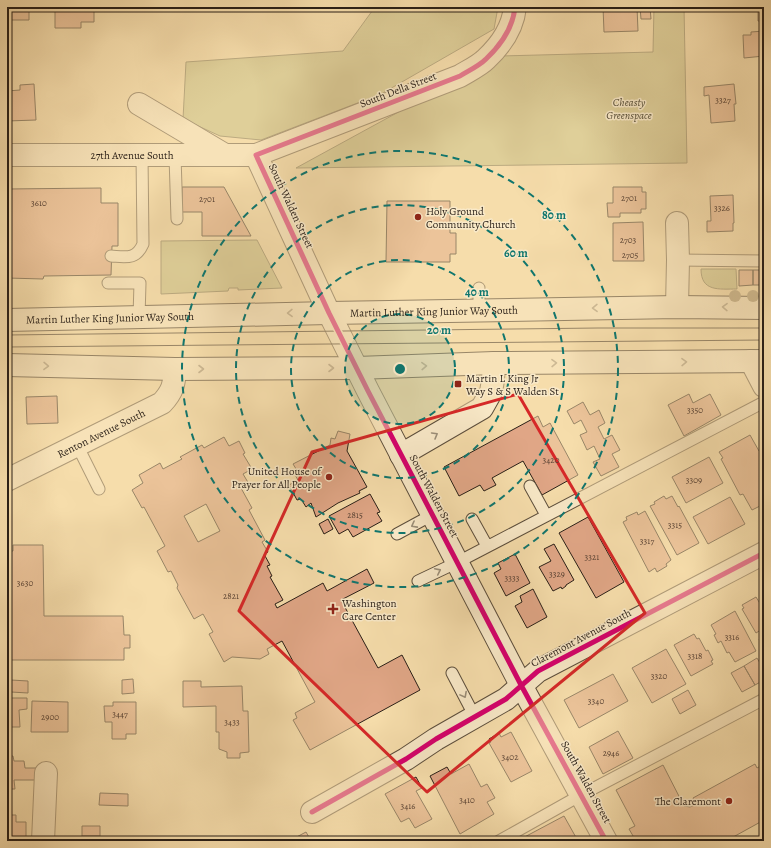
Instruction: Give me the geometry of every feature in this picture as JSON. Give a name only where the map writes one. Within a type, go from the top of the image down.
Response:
[{"type":"street","name":"South Della Street","points":[[256,155],[460,76],[486,59],[505,37],[514,14],[515,7]]},
{"type":"street","points":[[139,104],[226,156]]},
{"type":"street","name":"27th Avenue South","points":[[7,155],[256,155]]},
{"type":"street","name":"South Walden Street","points":[[256,155],[330,313],[401,455],[521,685],[606,841]]},
{"type":"street","points":[[676,223],[678,260],[677,307]]},
{"type":"street","name":"Martin Luther King Junior Way South","points":[[7,320],[479,310],[677,307],[764,308]]},
{"type":"street","points":[[7,365],[175,369],[357,368],[494,363],[758,361],[764,386]]},
{"type":"street","points":[[401,455],[482,408],[491,392],[494,363]]},
{"type":"street","name":"Renton Avenue South","points":[[7,480],[162,403],[170,395],[173,386],[175,369]]},
{"type":"street","name":"Claremont Avenue South","points":[[312,812],[406,759],[436,739],[506,699],[538,671],[764,553]]},
{"type":"street","points":[[43,841],[46,772]]},
{"type":"lane","points":[[111,256],[130,257],[139,252],[143,244],[142,155]]},
{"type":"lane","points":[[175,156],[177,219]]},
{"type":"lane","points":[[678,260],[764,261]]},
{"type":"lane","points":[[108,283],[140,283],[140,317]]},
{"type":"lane","points":[[479,288],[479,310]]},
{"type":"lane","points":[[418,581],[458,562],[764,402]]},
{"type":"lane","points":[[77,445],[98,489]]},
{"type":"lane","points":[[530,486],[546,515]]},
{"type":"lane","points":[[397,534],[432,515]]},
{"type":"lane","points":[[472,519],[487,546]]},
{"type":"lane","points":[[452,673],[475,717]]},
{"type":"lane","points":[[499,841],[581,795],[764,699]]},
{"type":"highlighted area","points":[[518,394],[645,613],[427,792],[239,611],[312,452]]},
{"type":"green space","points":[[375,7],[498,7],[494,29],[381,94],[261,140],[220,136],[183,119],[186,62],[343,51]]},
{"type":"green space","name":"Cheasty Greenspace","points":[[654,7],[684,7],[687,163],[296,168],[501,56],[653,52]]},
{"type":"green space","points":[[257,240],[282,288],[238,290],[238,288],[229,288],[228,291],[161,294],[161,241]]},
{"type":"green space","points":[[701,269],[736,269],[737,289],[712,288],[704,282]]},
{"type":"building","points":[[7,7],[29,7],[29,20],[10,20],[10,15],[7,15]]},
{"type":"building","points":[[55,7],[94,7],[94,22],[81,22],[81,28],[55,28]]},
{"type":"building","points":[[603,7],[637,7],[638,31],[604,32]]},
{"type":"building","points":[[640,7],[650,7],[651,19],[641,19]]},
{"type":"building","points":[[758,7],[764,7],[764,21],[758,21]]},
{"type":"building","points":[[764,31],[764,56],[744,58],[743,35],[751,35],[751,32]]},
{"type":"building","points":[[34,84],[36,120],[7,121],[7,91],[20,90],[20,85]]},
{"type":"building","points":[[734,84],[736,104],[734,104],[735,121],[711,123],[709,95],[704,96],[704,87]]},
{"type":"building","points":[[182,187],[224,187],[251,236],[202,236],[202,212],[182,212]]},
{"type":"building","points":[[613,187],[642,187],[642,192],[646,192],[646,209],[641,209],[641,213],[620,213],[620,217],[608,217],[607,203],[613,203]]},
{"type":"building","points":[[101,188],[101,203],[118,203],[118,246],[112,246],[111,275],[44,276],[43,279],[7,278],[7,189]]},
{"type":"building","points":[[733,195],[733,231],[707,232],[707,221],[711,221],[710,196]]},
{"type":"building","name":"Holy Ground Community Church","points":[[387,201],[450,201],[450,233],[456,233],[456,254],[450,254],[450,262],[386,262]]},
{"type":"building","points":[[643,222],[644,261],[613,261],[613,223]]},
{"type":"building","points":[[739,270],[753,270],[753,285],[739,286]]},
{"type":"building","points":[[753,270],[764,270],[764,285],[753,285]]},
{"type":"building","points":[[689,394],[693,403],[710,394],[721,415],[684,436],[668,405]]},
{"type":"building","points":[[57,396],[58,423],[27,424],[26,397]]},
{"type":"building","points":[[583,402],[590,415],[599,410],[605,423],[598,427],[604,439],[612,435],[620,450],[612,454],[619,467],[601,476],[593,462],[600,459],[594,446],[587,450],[580,435],[587,432],[581,420],[574,424],[567,411]]},
{"type":"building","points":[[538,416],[543,427],[550,423],[578,475],[542,495],[523,461],[492,478],[496,485],[484,491],[480,485],[459,496],[444,467]]},
{"type":"building","points":[[7,423],[10,423],[10,453],[7,453]]},
{"type":"building","name":"United House of Prayer for All People","points":[[338,431],[350,434],[347,451],[367,487],[359,491],[360,493],[338,503],[316,517],[311,503],[306,507],[301,499],[297,500],[289,485],[298,480],[294,473],[298,472],[293,464],[330,445],[331,438],[335,439]]},
{"type":"building","points":[[750,435],[759,451],[761,450],[764,456],[764,504],[752,510],[743,494],[740,495],[721,459],[723,458],[719,452]]},
{"type":"building","points":[[224,437],[229,446],[239,441],[245,453],[243,454],[252,469],[243,474],[249,484],[241,488],[252,508],[249,510],[265,540],[262,542],[268,552],[264,554],[270,565],[267,566],[272,576],[270,577],[283,600],[275,604],[277,608],[323,583],[327,591],[367,569],[374,583],[341,600],[378,668],[402,655],[420,690],[310,750],[293,720],[297,718],[295,713],[315,702],[282,641],[267,649],[269,654],[260,659],[232,657],[224,662],[209,634],[213,632],[203,614],[194,619],[177,588],[178,585],[171,571],[168,572],[157,551],[165,546],[144,507],[142,508],[132,490],[143,483],[139,475],[160,463],[163,469],[182,459],[180,457],[202,445],[204,448]],"holes":[[[206,504],[220,531],[198,542],[184,516]]]},
{"type":"building","points":[[709,457],[723,483],[686,503],[672,477]]},
{"type":"building","points":[[370,494],[380,512],[377,513],[382,521],[353,537],[348,529],[339,534],[329,516]]},
{"type":"building","points":[[664,496],[666,499],[672,496],[699,543],[677,555],[650,506],[655,504],[654,502]]},
{"type":"building","points":[[730,497],[745,524],[708,544],[693,517]]},
{"type":"building","points":[[645,511],[671,560],[666,564],[667,566],[657,572],[655,568],[649,572],[623,522],[627,520],[626,517],[637,512],[638,515]]},
{"type":"building","points":[[588,517],[624,582],[596,598],[559,533]]},
{"type":"building","points":[[328,519],[333,529],[324,534],[319,524]]},
{"type":"building","points":[[554,544],[574,580],[562,589],[561,587],[553,591],[539,567],[551,561],[544,549]]},
{"type":"building","points":[[13,545],[43,545],[44,616],[123,616],[124,635],[130,635],[130,648],[124,648],[124,660],[7,660],[7,551],[13,551]]},
{"type":"building","points":[[515,554],[530,583],[506,596],[494,573],[501,569],[498,563]]},
{"type":"building","points":[[533,589],[547,617],[527,628],[515,606],[522,602],[520,596]]},
{"type":"building","points":[[756,597],[764,610],[764,628],[756,633],[742,609],[744,608],[742,605]]},
{"type":"building","points":[[735,611],[756,651],[735,662],[729,652],[727,653],[721,641],[718,643],[714,635],[716,634],[711,625]]},
{"type":"building","points":[[694,634],[697,639],[699,638],[706,651],[708,650],[713,660],[711,661],[713,664],[691,676],[674,645]]},
{"type":"building","points":[[764,636],[764,648],[759,639]]},
{"type":"building","points":[[666,649],[686,684],[652,703],[632,668]]},
{"type":"building","points":[[757,658],[764,670],[764,680],[755,685],[744,666]]},
{"type":"building","points":[[744,666],[755,685],[742,692],[731,673]]},
{"type":"building","points":[[613,674],[628,701],[579,728],[564,700]]},
{"type":"building","points":[[133,679],[134,693],[122,694],[122,680]]},
{"type":"building","points":[[11,680],[28,681],[28,693],[11,692]]},
{"type":"building","points":[[183,681],[201,681],[201,687],[242,686],[243,711],[248,711],[249,752],[240,753],[240,758],[227,758],[227,752],[219,749],[219,732],[216,732],[216,706],[183,707]]},
{"type":"building","points":[[688,690],[696,705],[680,714],[672,699]]},
{"type":"building","points":[[7,698],[27,698],[27,709],[19,710],[20,727],[7,727]]},
{"type":"building","points":[[32,701],[68,702],[68,732],[31,732]]},
{"type":"building","points":[[113,702],[136,702],[136,734],[126,734],[126,739],[112,739],[112,722],[105,722],[104,706],[113,706]]},
{"type":"building","points":[[618,731],[633,758],[603,774],[589,747]]},
{"type":"building","points":[[511,732],[532,771],[511,782],[489,743],[491,742],[489,739],[499,733],[501,737]]},
{"type":"building","points":[[7,756],[13,756],[14,761],[24,761],[25,768],[40,768],[40,780],[14,780],[15,789],[7,789]]},
{"type":"building","points":[[469,764],[481,787],[487,784],[495,798],[487,802],[494,814],[460,834],[430,776],[447,767],[451,774]]},
{"type":"building","name":"The Claremont","points":[[755,764],[757,768],[764,764],[764,820],[726,841],[636,841],[629,829],[635,826],[616,790],[663,765],[684,806],[690,807],[696,804],[693,798]]},
{"type":"building","points":[[416,777],[422,788],[416,791],[432,819],[415,828],[409,818],[401,822],[385,794]]},
{"type":"building","points":[[100,793],[128,794],[128,806],[99,805]]},
{"type":"building","points":[[7,804],[10,804],[10,815],[16,815],[16,822],[26,822],[26,837],[11,837],[11,840],[7,840]]},
{"type":"building","points":[[564,816],[578,841],[517,841]]},
{"type":"building","points":[[82,826],[100,826],[100,836],[82,836]]},
{"type":"building","points":[[306,832],[310,839],[313,837],[316,841],[289,841]]},
{"type":"tram line","points":[[7,335],[598,328],[764,328]]},
{"type":"tram line","points":[[7,347],[764,340]]},
{"type":"cycle path","points":[[515,7],[509,29],[497,48],[483,62],[460,76],[256,155],[329,313],[368,391],[521,685],[606,841]]},
{"type":"cycle path","points":[[312,812],[406,759],[436,739],[506,699],[538,671],[764,553]]},
{"type":"place","name":"Holy Ground Community Church","points":[[418,217]]},
{"type":"place","name":"Martin L King Jr Way S & S Walden St","points":[[458,384]]},
{"type":"place","name":"United House of Prayer for All People","points":[[329,477]]},
{"type":"place","name":"Washington Care Center","points":[[333,609]]},
{"type":"place","name":"The Claremont","points":[[729,801]]}]
